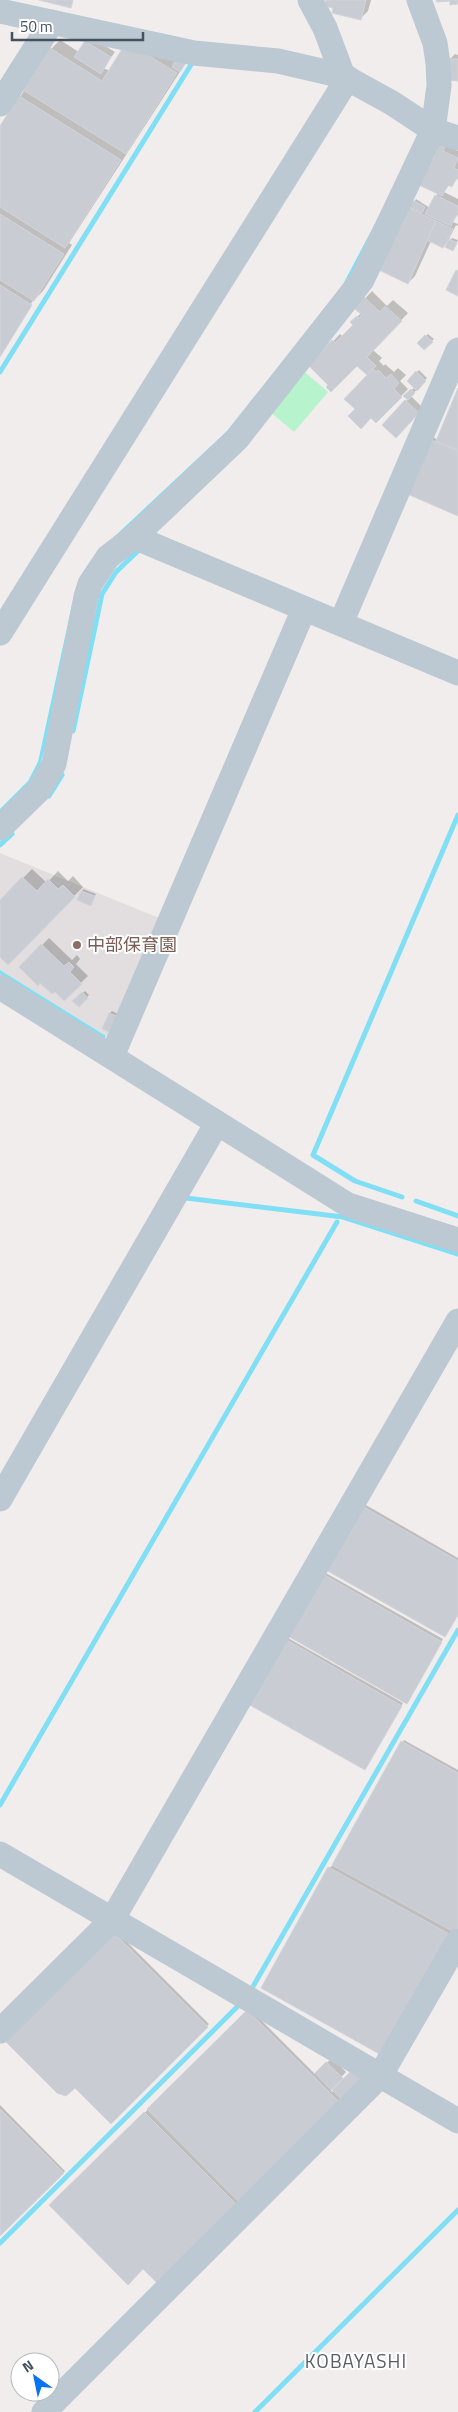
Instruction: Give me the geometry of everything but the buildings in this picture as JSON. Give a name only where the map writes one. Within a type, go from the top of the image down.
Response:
[{"type":"street","points":[[310,0],[325,28],[345,77]]},
{"type":"street","points":[[0,828],[30,800],[48,777],[54,764],[90,584],[108,557],[134,537],[237,439],[362,280],[433,130],[439,86],[438,63],[435,43],[419,0]]},
{"type":"street","points":[[0,11],[194,53],[278,61],[345,77],[392,103],[433,130],[458,138]]},
{"type":"street","points":[[0,104],[52,22]]},
{"type":"street","points":[[0,633],[345,77]]},
{"type":"street","points":[[341,623],[458,350]]},
{"type":"street","points":[[134,537],[304,610],[341,623],[458,673]]},
{"type":"street","points":[[112,1056],[304,610]]},
{"type":"street","points":[[0,987],[348,1205],[458,1240]]},
{"type":"street","points":[[0,1499],[217,1123]]},
{"type":"street","points":[[0,2031],[112,1920],[458,1321]]},
{"type":"street","points":[[0,1854],[458,2121]]},
{"type":"street","points":[[44,2412],[380,2076],[458,1941]]},
{"type":"shaded area","name":"中部保育園","points":[[0,853],[164,920],[112,1038],[0,970]]},
{"type":"green space","points":[[300,368],[328,392],[294,432],[268,410]]},
{"type":"water","points":[[407,163],[345,289],[230,433],[103,552],[37,775],[0,815],[0,809],[28,781],[38,762],[74,595],[78,582],[84,572],[99,551],[227,431],[341,288]]},
{"type":"water","points":[[0,970],[106,1036],[104,1039],[0,974]]},
{"type":"waterway","points":[[0,372],[194,60]]},
{"type":"waterway","points":[[73,731],[102,594],[116,572],[142,547]]},
{"type":"waterway","points":[[49,796],[62,775]]},
{"type":"waterway","points":[[402,1197],[355,1181],[313,1155],[458,815]]},
{"type":"waterway","points":[[0,845],[12,834]]},
{"type":"waterway","points":[[186,1198],[343,1217],[458,1254]]},
{"type":"waterway","points":[[416,1201],[458,1216]]},
{"type":"waterway","points":[[0,1805],[337,1222]]},
{"type":"waterway","points":[[251,1990],[458,1630]]},
{"type":"waterway","points":[[0,2243],[240,2004]]},
{"type":"waterway","points":[[255,2412],[458,2210]]},
{"type":"place","name":"中部保育園","points":[[77,945]]},
{"type":"district","name":"KOBAYASHI","points":[[356,2361]]}]
